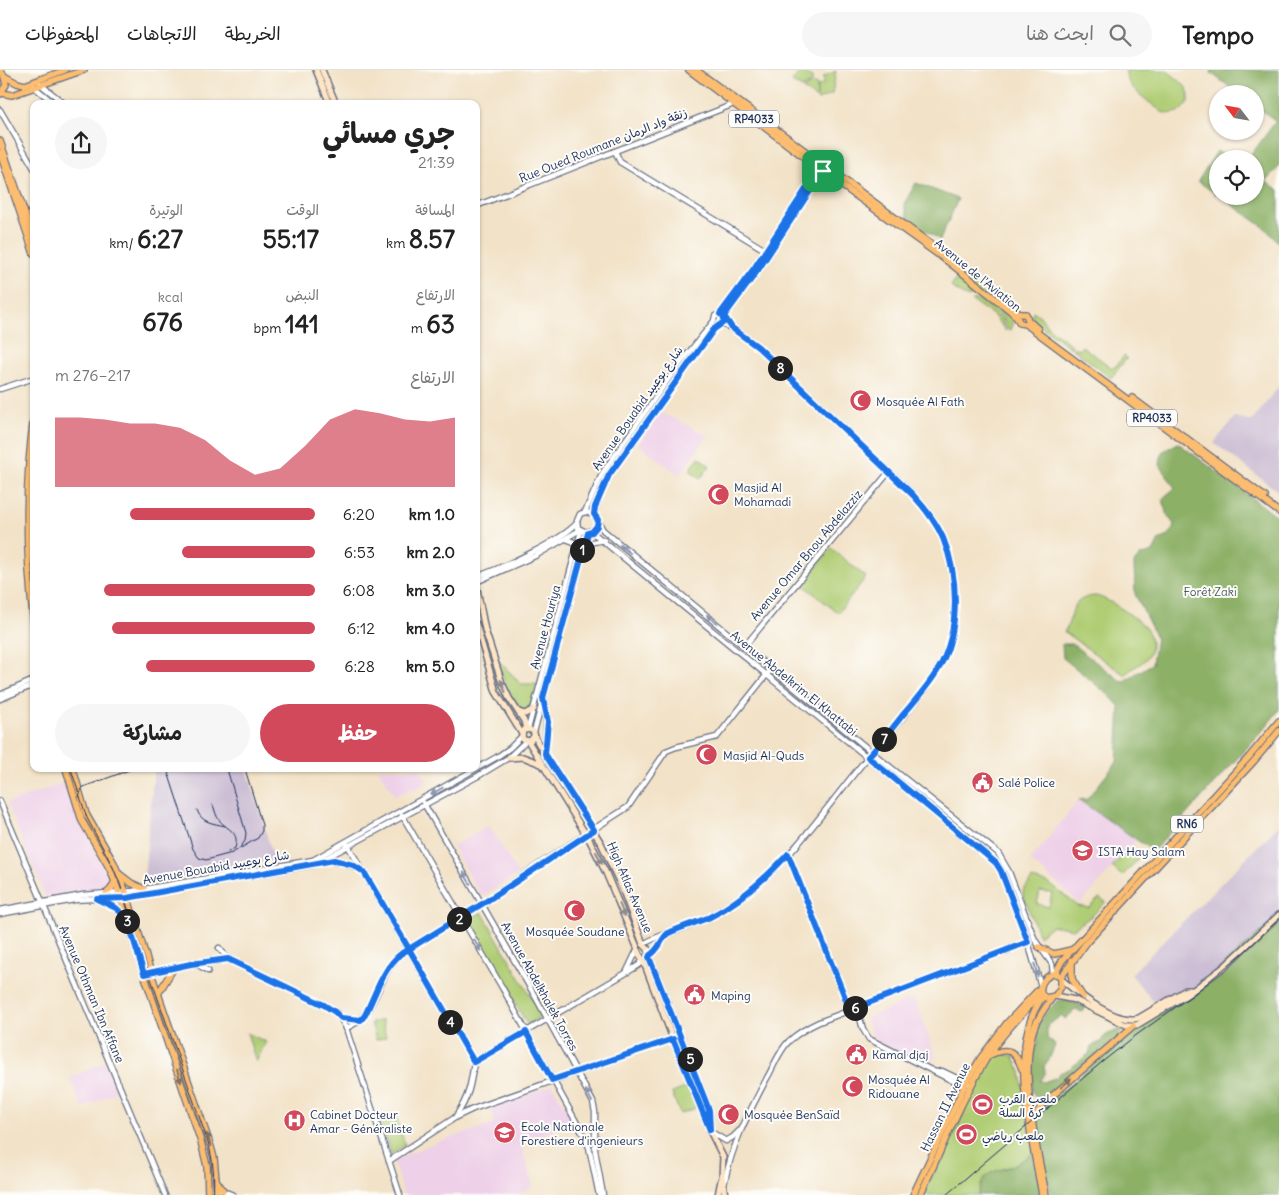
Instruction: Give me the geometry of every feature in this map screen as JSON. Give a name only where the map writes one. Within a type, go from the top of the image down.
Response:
[{"type":"main road","points":[[0,70],[6,85],[1,94],[12,95],[65,70]]},
{"type":"main road","points":[[4,76],[17,83],[34,84],[84,70]]},
{"type":"main road","points":[[316,70],[328,100]]},
{"type":"main road","points":[[322,70],[334,100]]},
{"type":"main road","name":"Avenue de l'Aviation","points":[[689,70],[735,101]]},
{"type":"main road","name":"Avenue de l'Aviation","points":[[696,70],[823,168],[902,222],[1019,316],[1026,314],[1026,322]]},
{"type":"main road","points":[[0,141],[30,228]]},
{"type":"main road","points":[[0,154],[30,242]]},
{"type":"main road","name":"Avenue de l'Aviation","points":[[1026,322],[1279,507]]},
{"type":"main road","name":"Avenue de l'Aviation","points":[[1026,322],[1279,512]]},
{"type":"main road","points":[[30,450],[28,529],[30,561]]},
{"type":"main road","points":[[480,602],[496,667],[505,692],[524,721],[527,729],[534,734],[531,740],[527,741]]},
{"type":"main road","name":"High Atlas Avenue","points":[[480,638],[496,692],[586,834],[606,873],[643,960]]},
{"type":"main road","points":[[543,698],[547,710],[548,727],[545,754]]},
{"type":"main road","points":[[517,710],[525,714],[534,709]]},
{"type":"main road","name":"RN6","points":[[1042,1195],[1026,1104],[1023,1073],[1029,1025],[1047,977],[1054,974],[1059,964],[1072,949],[1249,757],[1279,721]]},
{"type":"main road","points":[[522,735],[527,729]]},
{"type":"main road","name":"RN6","points":[[1046,1195],[1028,1079],[1032,1033],[1040,1015],[1061,988],[1061,979],[1072,960],[1110,915],[1279,731]]},
{"type":"main road","name":"High Atlas Avenue","points":[[534,734],[594,830],[614,871],[682,1038],[709,1110],[711,1131]]},
{"type":"main road","points":[[508,758],[523,757],[542,764]]},
{"type":"main road","points":[[67,772],[82,821],[123,895],[211,1147],[218,1190]]},
{"type":"main road","points":[[74,772],[86,814],[118,873],[127,918],[144,974],[201,1142],[207,1166],[207,1193]]},
{"type":"main road","points":[[118,873],[131,883],[144,889]]},
{"type":"main road","points":[[106,894],[111,889],[114,881]]},
{"type":"main road","points":[[97,899],[116,908],[127,918]]},
{"type":"main road","points":[[1041,991],[1046,998],[1054,997],[1075,1000],[1117,1021],[1139,1024],[1224,967],[1279,915]]},
{"type":"main road","points":[[637,948],[639,945],[644,944]]},
{"type":"main road","points":[[1039,947],[1050,953],[1058,954],[1072,949]]},
{"type":"main road","points":[[649,956],[643,960],[673,1039],[723,1157],[721,1193]]},
{"type":"main road","points":[[1072,960],[1072,979],[1083,997]]},
{"type":"main road","points":[[158,994],[173,969]]},
{"type":"main road","points":[[1054,974],[1083,997],[1133,1023]]},
{"type":"main road","name":"Hassan II Avenue","points":[[913,1195],[968,1086],[1011,1026],[1041,991]]},
{"type":"main road","name":"Hassan II Avenue","points":[[920,1195],[980,1059],[1022,1005],[1041,991]]},
{"type":"main road","points":[[1033,1118],[1044,1102],[1133,1023]]},
{"type":"main road","points":[[988,1056],[1003,1050],[1012,1052],[1019,1060],[1023,1073]]},
{"type":"main road","points":[[207,1193],[212,1186],[218,1190]]},
{"type":"street","points":[[34,84],[52,100]]},
{"type":"street","points":[[34,84],[58,100]]},
{"type":"street","name":"Rue Oued Roumane زنقة واد الرمان","points":[[480,204],[735,101]]},
{"type":"street","points":[[0,110],[30,161]]},
{"type":"street","points":[[615,151],[618,161],[768,251]]},
{"type":"street","points":[[644,944],[712,916],[728,906],[754,887],[788,854],[873,752],[940,667],[950,637],[954,605],[953,574],[942,537],[932,518],[920,502],[889,472],[758,347],[732,328],[723,316],[823,168]]},
{"type":"street","name":"Avenue Bouabid شارع بوعبيد","points":[[585,512],[603,472],[670,377],[714,321],[715,316],[723,316],[720,325],[714,329],[609,475],[603,486],[594,514]]},
{"type":"street","points":[[714,321],[720,325],[732,328]]},
{"type":"street","points":[[0,389],[30,379]]},
{"type":"street","name":"Avenue Omar Bnou Abdelazziz","points":[[740,652],[889,472]]},
{"type":"street","points":[[480,581],[520,564],[581,530],[590,532],[598,523],[594,514],[585,512],[578,516],[577,523],[581,530]]},
{"type":"street","points":[[480,575],[523,556],[569,530],[577,523]]},
{"type":"street","name":"Avenue Abdelkrim El Khattabi","points":[[598,523],[603,530],[998,853],[1009,872],[1035,940],[1052,964],[1054,974]]},
{"type":"street","name":"Avenue Houriya","points":[[527,729],[534,709],[581,530]]},
{"type":"street","name":"Avenue Abdelkrim El Khattabi","points":[[590,532],[604,540],[996,863],[1001,871],[1028,942],[1041,991]]},
{"type":"street","name":"Avenue Houriya","points":[[534,734],[583,548],[590,532]]},
{"type":"street","points":[[566,539],[574,542],[577,547]]},
{"type":"street","points":[[583,548],[592,542],[604,540]]},
{"type":"street","points":[[346,1028],[361,1020],[365,1015],[390,966],[400,954],[461,918],[628,807],[666,751],[717,737],[772,668]]},
{"type":"street","points":[[0,695],[30,682]]},
{"type":"street","points":[[0,700],[30,687]]},
{"type":"street","points":[[480,767],[510,748],[522,735]]},
{"type":"street","points":[[425,805],[508,758],[527,741]]},
{"type":"street","points":[[422,800],[471,772]]},
{"type":"street","name":"Avenue Bouabid شارع بوعبيد","points":[[0,910],[74,900],[97,899],[313,865],[402,814],[422,800]]},
{"type":"street","name":"Avenue Abdelkhalek Torres","points":[[422,800],[576,1072],[594,1108],[595,1150],[601,1195]]},
{"type":"street","name":"Avenue Othman Ibn Affane","points":[[0,801],[165,1195]]},
{"type":"street","name":"Avenue Bouabid شارع بوعبيد","points":[[402,814],[425,805]]},
{"type":"street","name":"Avenue Abdelkhalek Torres","points":[[402,814],[590,1147],[601,1195]]},
{"type":"street","points":[[347,845],[474,1062],[471,1087],[456,1117]]},
{"type":"street","name":"Avenue Bouabid شارع بوعبيد","points":[[0,914],[83,895],[123,895],[144,889],[313,860],[347,845]]},
{"type":"street","points":[[788,854],[850,1010]]},
{"type":"street","points":[[320,862],[334,860],[353,865],[364,872]]},
{"type":"street","points":[[649,956],[656,950],[667,934]]},
{"type":"street","points":[[721,1193],[729,1160],[743,1126],[776,1061],[789,1041],[812,1025],[1035,940]]},
{"type":"street","points":[[219,948],[228,959],[324,1005],[341,1018],[346,1028],[400,1195]]},
{"type":"street","points":[[626,973],[637,948]]},
{"type":"street","points":[[144,974],[196,963],[228,959]]},
{"type":"street","points":[[474,1062],[626,973],[639,965],[643,960]]},
{"type":"street","points":[[196,963],[208,971]]},
{"type":"street","points":[[857,1008],[863,1029],[869,1039],[936,1072],[942,1071],[968,1086]]},
{"type":"street","points":[[341,1018],[361,1020]]},
{"type":"street","points":[[388,1161],[456,1117],[472,1109],[673,1039],[682,1038]]},
{"type":"street","points":[[466,1100],[468,1106],[472,1109]]},
{"type":"street","points":[[711,1131],[722,1140],[728,1140],[743,1126]]},
{"type":"street","points":[[218,1190],[233,1195]]},
{"type":"shaded area","points":[[1279,386],[1279,492],[1214,443],[1235,417],[1252,421]]},
{"type":"shaded area","points":[[660,412],[708,435],[679,475],[638,444]]},
{"type":"shaded area","points":[[154,772],[248,772],[274,860],[147,884],[144,878]]},
{"type":"shaded area","points":[[380,772],[422,772],[427,782],[413,790],[412,788],[395,796]]},
{"type":"shaded area","points":[[64,783],[82,826],[110,878],[104,886],[46,898],[7,803]]},
{"type":"shaded area","name":"ISTA Hay Salam","points":[[1079,800],[1136,840],[1081,904],[1030,861]]},
{"type":"shaded area","points":[[489,825],[518,874],[481,897],[452,846]]},
{"type":"shaded area","points":[[1279,825],[1279,916],[1199,987],[1162,1013],[1131,974]]},
{"type":"shaded area","points":[[914,998],[936,1056],[929,1067],[873,1039],[866,1018]]},
{"type":"shaded area","points":[[105,1062],[117,1092],[82,1108],[70,1078]]},
{"type":"shaded area","name":"Ecole Nationale Forestiere d'ingenieurs","points":[[552,1085],[574,1122],[521,1143],[533,1187],[516,1195],[404,1195],[393,1161],[434,1143],[494,1124],[491,1107]]},
{"type":"green space","points":[[1126,70],[1166,70],[1187,89],[1189,100],[1187,105],[1179,112],[1162,112],[1133,88],[1126,76]]},
{"type":"green space","points":[[1212,70],[1279,70],[1279,167],[1267,180],[1264,178],[1264,150],[1255,150],[1264,140],[1276,121],[1264,112],[1264,85],[1227,85],[1211,73]]},
{"type":"green space","points":[[800,71],[812,77],[812,82],[802,88],[792,82]]},
{"type":"green space","points":[[836,71],[832,94],[818,100],[803,89],[813,83],[817,85],[817,98],[818,86],[824,83],[823,77]]},
{"type":"green space","points":[[1209,164],[1209,189],[1198,181]]},
{"type":"green space","points":[[1264,181],[1279,190],[1279,243],[1265,228],[1233,205],[1264,205]]},
{"type":"green space","points":[[916,183],[958,199],[940,240],[908,219],[904,204]]},
{"type":"green space","points":[[959,274],[1009,315],[1013,322],[1010,330],[1008,330],[1003,318],[988,301],[976,295],[966,297],[951,287]]},
{"type":"green space","points":[[973,299],[990,306],[998,314],[1006,331],[993,315],[972,301]]},
{"type":"green space","points":[[1033,311],[1040,316],[1049,328],[1072,345],[1071,348],[1034,321]]},
{"type":"green space","points":[[1082,346],[1112,368],[1124,356],[1127,358],[1111,378],[1073,349],[1074,347],[1079,350]]},
{"type":"green space","name":"Forêt Zaki","points":[[1178,443],[1279,518],[1279,710],[1153,851],[1079,800],[1087,799],[1117,762],[1120,707],[1109,695],[1063,658],[1062,644],[1072,644],[1122,682],[1152,664],[1156,637],[1135,594],[1134,563],[1140,556],[1153,552],[1159,540],[1168,536],[1175,526],[1166,513],[1163,498],[1175,488],[1160,465],[1162,452]]},
{"type":"green space","points":[[699,457],[710,466],[700,479],[690,470]]},
{"type":"green space","points":[[831,548],[866,577],[838,613],[802,584]]},
{"type":"green space","points":[[1095,596],[1107,600],[1131,615],[1147,630],[1149,635],[1151,646],[1148,656],[1142,663],[1125,675],[1064,632],[1076,604],[1086,597]]},
{"type":"green space","points":[[497,661],[521,684],[537,684],[529,709],[522,711],[508,691],[509,689],[507,689]]},
{"type":"green space","points":[[1128,850],[1138,859],[1122,876],[1112,867]]},
{"type":"green space","points":[[1032,879],[1048,883],[1078,906],[1089,908],[1099,898],[1106,902],[1093,915],[1073,929],[1051,926],[1039,936],[1023,891]],"holes":[[[1040,891],[1052,893],[1049,907],[1037,904]]]},
{"type":"green space","points":[[482,912],[542,1016],[527,1024],[468,920]]},
{"type":"green space","points":[[1279,916],[1279,1195],[1051,1195],[1036,1126],[1039,1115],[1046,1104],[1129,1035],[1199,987]]},
{"type":"green space","points":[[1065,1000],[1086,1007],[1083,1012],[1075,1010],[1065,1019],[1062,1015],[1047,1026],[1047,1038],[1055,1045],[1048,1062],[1044,1065],[1045,1073],[1040,1081],[1044,1082],[1057,1077],[1089,1054],[1091,1046],[1101,1042],[1107,1035],[1120,1029],[1122,1032],[1086,1063],[1076,1069],[1073,1075],[1049,1096],[1041,1099],[1035,1096],[1032,1091],[1033,1054],[1038,1042],[1036,1029],[1045,1014],[1057,1001]]},
{"type":"green space","points":[[382,1020],[386,1037],[376,1040],[371,1023]]},
{"type":"green space","points":[[247,1033],[266,1042],[256,1062]]},
{"type":"green space","points":[[999,1053],[1013,1056],[1021,1072],[1033,1153],[1016,1164],[987,1175],[978,1195],[923,1195],[986,1068]]},
{"type":"green space","points":[[688,1087],[696,1108],[680,1114],[672,1093]]},
{"type":"green space","points":[[395,1113],[405,1145],[391,1154],[379,1118]]},
{"type":"green space","points":[[1033,1153],[1042,1195],[978,1195],[987,1175],[1016,1164]]},
{"type":"tram line","points":[[72,772],[87,818],[120,884],[208,1142],[213,1168],[213,1195]]},
{"type":"tram line","points":[[79,797],[82,788],[124,772]]},
{"type":"tram line","points":[[168,772],[193,849],[199,858],[206,860],[232,853],[258,838],[262,831],[262,825],[246,772]]},
{"type":"tram line","points":[[228,772],[246,833],[245,841],[239,849]]},
{"type":"tram line","points":[[213,805],[219,819],[236,838],[235,848],[228,852]]},
{"type":"tram line","points":[[197,810],[204,820],[225,826]]},
{"type":"tram line","points":[[946,1195],[1102,1062],[1194,994],[1279,919]]},
{"type":"place","name":"Mosquée Al Fath","points":[[860,401]]},
{"type":"place","name":"Masjid Al Mohamadi","points":[[718,494]]},
{"type":"place","name":"Masjid Al-Quds","points":[[707,755]]},
{"type":"place","name":"Salé Police","points":[[982,782]]},
{"type":"place","name":"ISTA Hay Salam","points":[[1082,851]]},
{"type":"place","name":"Mosquée Soudane","points":[[575,910]]},
{"type":"place","name":"Maping","points":[[695,995]]},
{"type":"place","name":"Kamal djaj","points":[[856,1054]]},
{"type":"place","name":"Mosquée Al Ridouane","points":[[852,1086]]},
{"type":"place","name":"ملعب القرب كرة السلة","points":[[983,1105]]},
{"type":"place","name":"Mosquée BenSaïd","points":[[728,1114]]},
{"type":"place","name":"Cabinet Docteur Amar - Généraliste","points":[[294,1121]]},
{"type":"place","name":"Ecole Nationale Forestiere d'ingenieurs","points":[[505,1133]]},
{"type":"place","name":"ملعب رياضي","points":[[966,1135]]},
{"type":"route","points":[[823,171],[758,270],[724,316],[724,322],[714,329],[609,475],[595,507],[594,514],[598,520],[597,526],[595,530],[588,533],[543,698],[548,722],[545,754],[594,830],[538,865],[482,904],[409,949],[364,872],[353,865],[334,860],[127,898],[97,899],[112,905],[127,918],[144,974],[191,964],[228,959],[324,1005],[341,1018],[361,1020],[390,966],[400,954],[409,949],[474,1062],[526,1032],[552,1080],[673,1039],[710,1130],[709,1110],[649,957],[667,934],[712,916],[745,895],[763,880],[788,854],[850,1010],[1028,942],[998,865],[868,757],[878,748],[930,681],[940,667],[948,645],[953,624],[953,579],[948,553],[942,537],[932,518],[920,502],[858,441],[758,347],[732,328],[724,316],[720,314],[755,267],[820,168],[823,171]]}]
